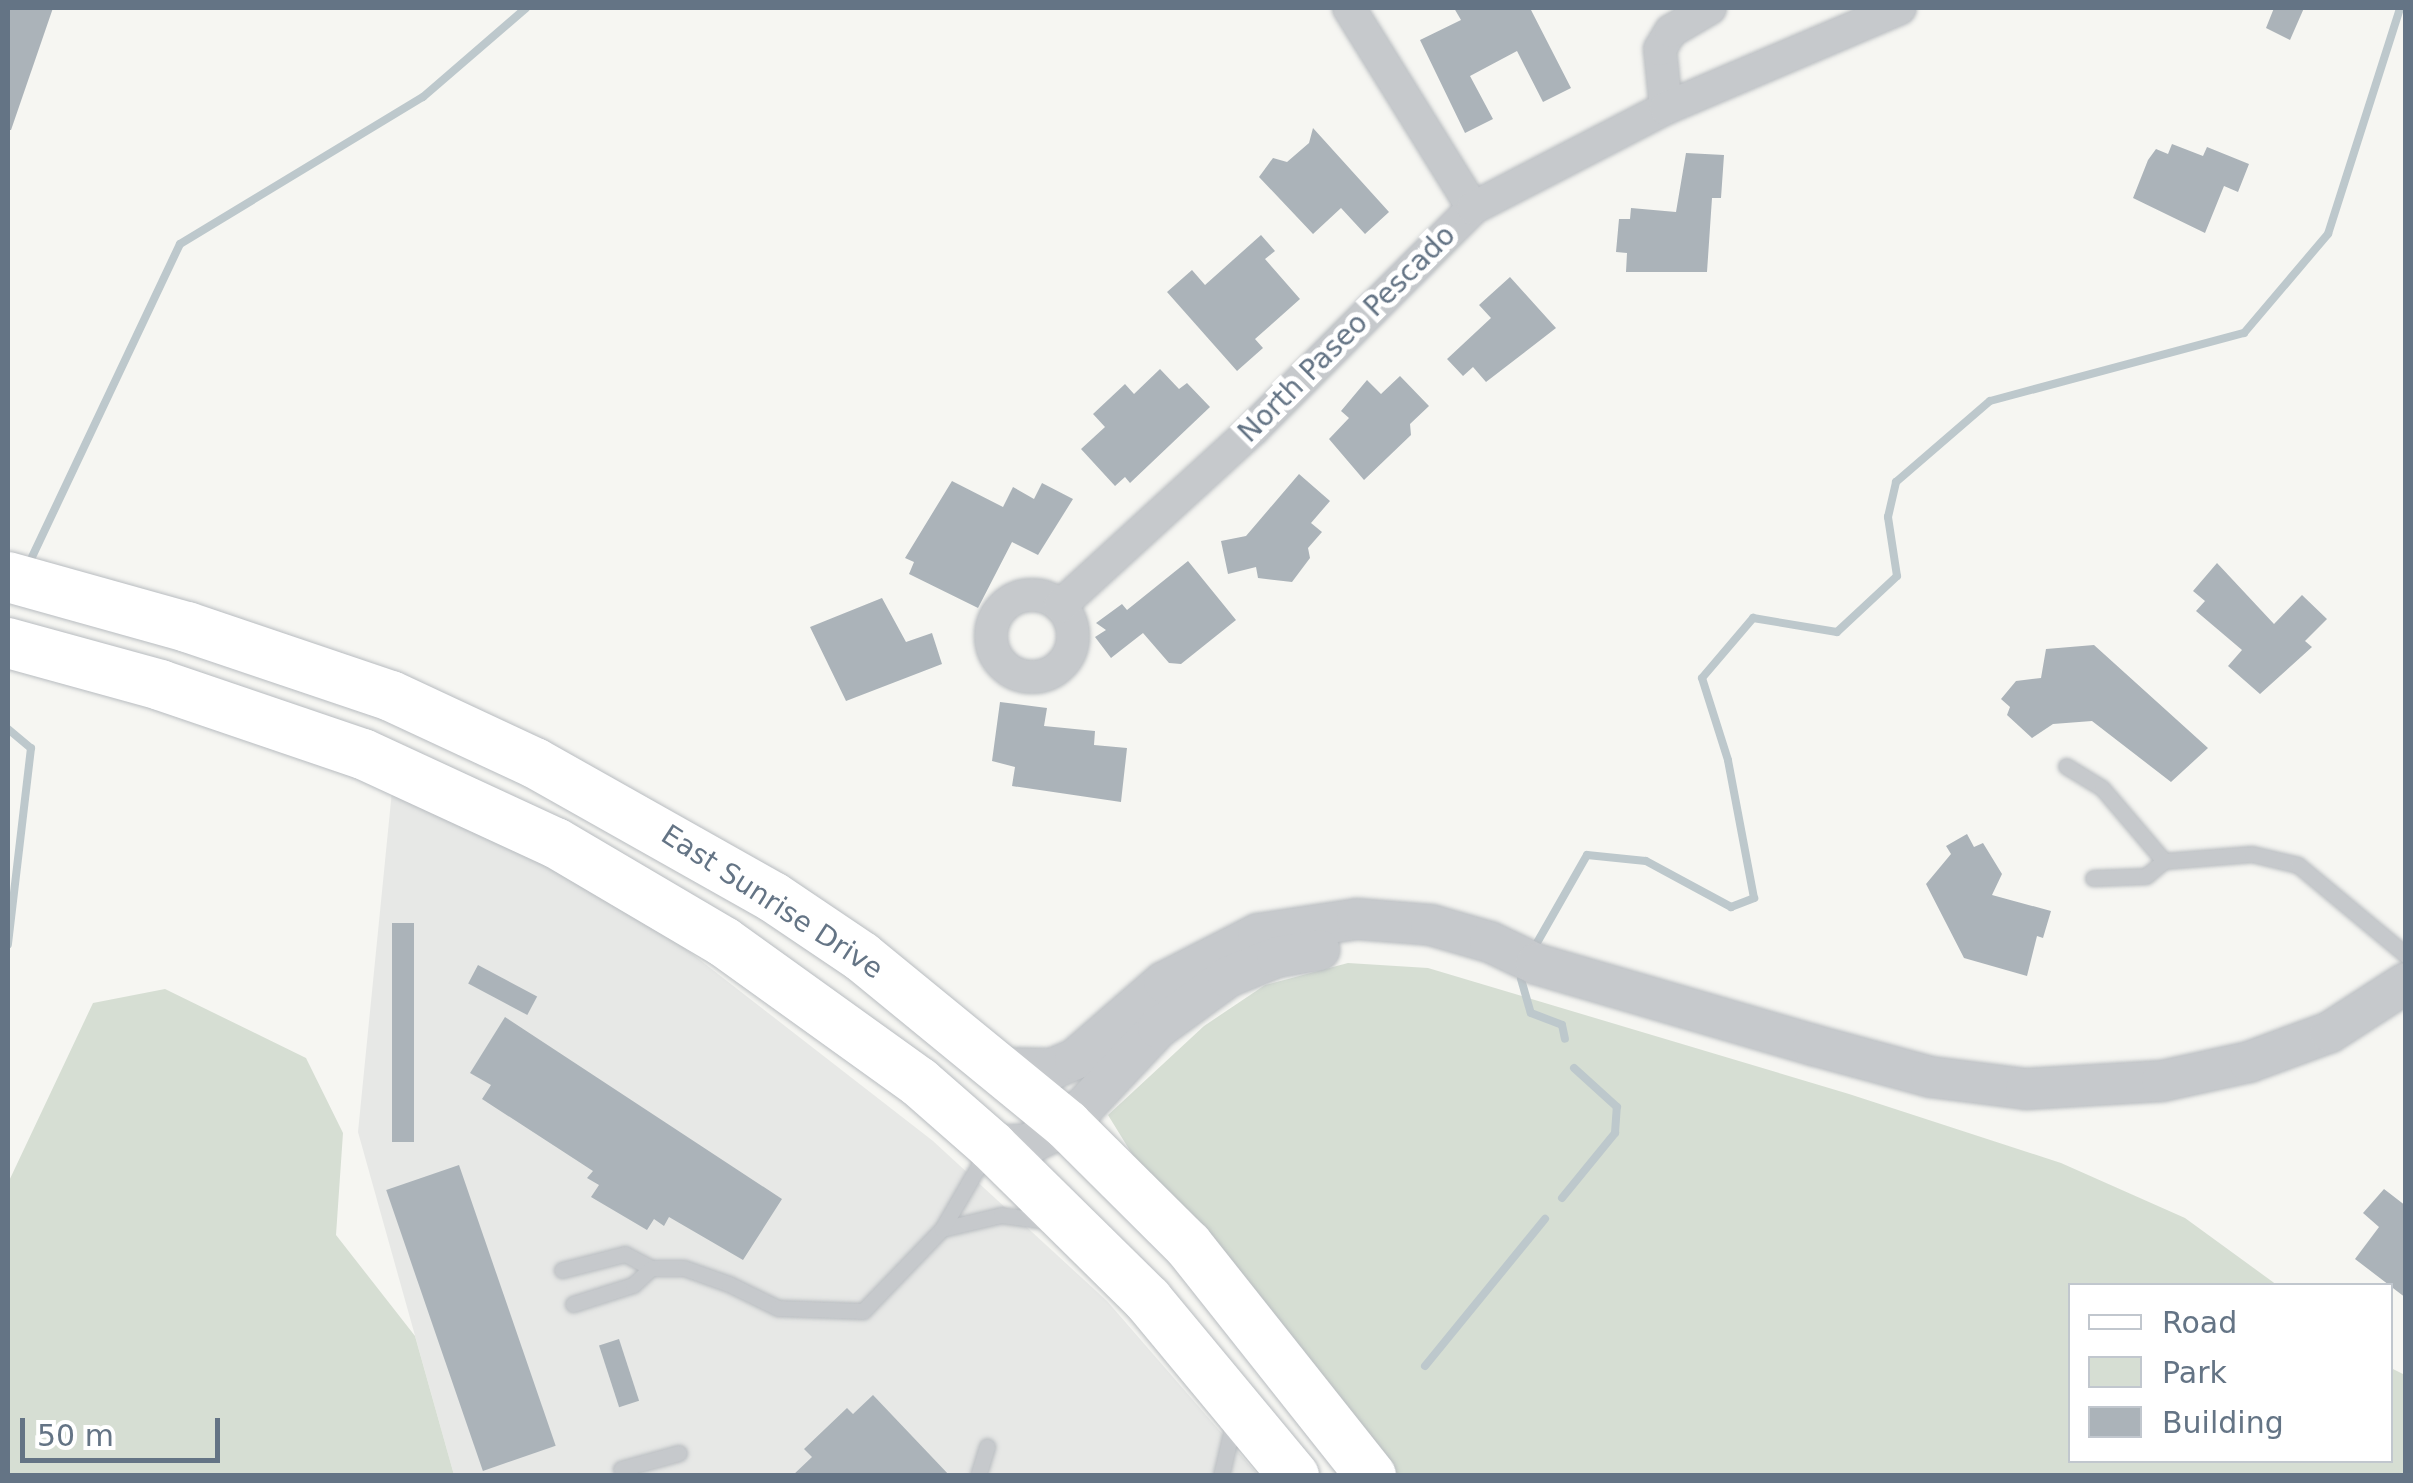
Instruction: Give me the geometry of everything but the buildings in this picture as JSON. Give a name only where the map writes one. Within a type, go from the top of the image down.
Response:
[{"type":"main road","name":"East Sunrise Drive","points":[[8,577],[188,627],[391,696],[669,833],[862,956],[1005,1068],[1188,1245],[1370,1476]]},
{"type":"main road","points":[[8,643],[160,685],[363,754],[556,843],[724,942],[919,1082],[992,1146],[1075,1224],[1238,1406],[1294,1476]]},
{"type":"main road","points":[[363,754],[391,696]]},
{"type":"street","points":[[1350,8],[1472,208]]},
{"type":"street","points":[[1666,108],[1660,48],[1671,31],[1710,8]]},
{"type":"street","name":"North Paseo Pescado","points":[[1060,606],[1253,429],[1472,208],[1666,108],[1900,8]]},
{"type":"street","points":[[1005,1068],[1052,1069],[1075,1059],[1164,982],[1258,934],[1357,919],[1431,926],[1490,942],[1536,964]]},
{"type":"street","points":[[992,1146],[1028,1144],[1067,1125],[1169,1018],[1228,977],[1276,957],[1379,945],[1536,964],[1931,1076],[2026,1089],[2162,1081],[2249,1062],[2330,1032],[2406,983]]},
{"type":"lane","points":[[2066,766],[2102,788],[2164,861]]},
{"type":"lane","points":[[2094,878],[2146,876],[2164,861],[2252,854],[2298,866],[2406,955]]},
{"type":"lane","points":[[562,1270],[625,1254],[651,1268],[684,1268],[778,1308],[863,1312],[942,1229],[964,1182],[992,1146]]},
{"type":"lane","points":[[942,1229],[1001,1215],[1075,1224]]},
{"type":"lane","points":[[573,1304],[633,1285],[651,1268]]},
{"type":"lane","points":[[1221,1476],[1238,1406]]},
{"type":"lane","points":[[978,1476],[986,1446]]},
{"type":"lane","points":[[621,1469],[679,1453]]},
{"type":"shaded area","points":[[392,791],[537,859],[673,939],[933,1141],[1107,1301],[1258,1475],[454,1475],[358,1132]]},
{"type":"green space","points":[[1348,963],[1428,968],[1849,1094],[2061,1163],[2185,1218],[2274,1283],[2068,1283],[2068,1463],[2393,1463],[2393,1369],[2405,1375],[2405,1475],[1371,1475],[1188,1245],[1108,1115],[1204,1026],[1265,985]]},
{"type":"green space","points":[[165,989],[306,1058],[343,1133],[336,1235],[415,1336],[454,1475],[8,1475],[8,1183],[93,1003]]},
{"type":"waterway","points":[[32,557],[180,244],[423,97],[526,8]]},
{"type":"waterway","points":[[1534,948],[1587,855],[1646,861],[1731,907],[1754,898],[1728,760],[1702,678],[1753,618],[1837,632],[1897,576],[1888,517],[1896,482],[1990,401],[2244,333],[2328,234],[2400,8]]},
{"type":"waterway","points":[[8,729],[31,748],[8,945]]},
{"type":"waterway","points":[[1521,979],[1531,1013],[1562,1025],[1565,1039]]},
{"type":"waterway","points":[[1562,1198],[1615,1133],[1617,1107],[1574,1068]]},
{"type":"waterway","points":[[1425,1366],[1545,1219]]}]
